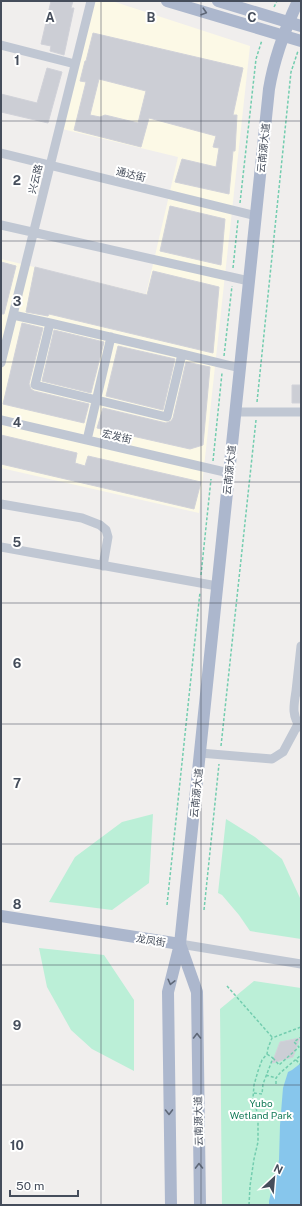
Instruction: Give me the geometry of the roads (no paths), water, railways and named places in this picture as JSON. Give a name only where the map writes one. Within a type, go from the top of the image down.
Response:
[{"type":"main road","points":[[167,1],[284,36],[300,44]]},
{"type":"main road","points":[[218,1],[301,26]]},
{"type":"main road","name":"云南源大道","points":[[171,1205],[168,992],[180,944],[269,89],[276,59],[288,22],[298,1]]},
{"type":"main road","name":"龙凤街","points":[[1,916],[180,944]]},
{"type":"main road","name":"云南源大道","points":[[180,944],[197,992],[200,1205]]},
{"type":"street","name":"兴云路","points":[[1,363],[91,1]]},
{"type":"street","points":[[1,45],[75,64]]},
{"type":"street","name":"通达街","points":[[1,153],[256,216]]},
{"type":"street","points":[[1,225],[249,281]]},
{"type":"street","points":[[13,315],[240,368]]},
{"type":"street","points":[[50,323],[35,385],[167,417],[182,354]]},
{"type":"street","points":[[87,440],[111,337]]},
{"type":"street","points":[[235,412],[301,412]]},
{"type":"street","name":"宏发街","points":[[1,420],[229,473]]},
{"type":"street","points":[[1,504],[82,518],[100,524],[106,530],[108,537],[102,566]]},
{"type":"street","points":[[1,547],[217,586]]},
{"type":"street","points":[[200,753],[272,759],[283,752],[300,725],[295,718],[294,708],[298,692],[301,646]]},
{"type":"street","name":"龙凤街","points":[[180,944],[301,964]]},
{"type":"water","points":[[301,1063],[301,1205],[269,1205],[279,1160],[283,1088],[288,1072]]},
{"type":"park label","name":"Yubo Wetland Park","points":[[261,1108]]}]
